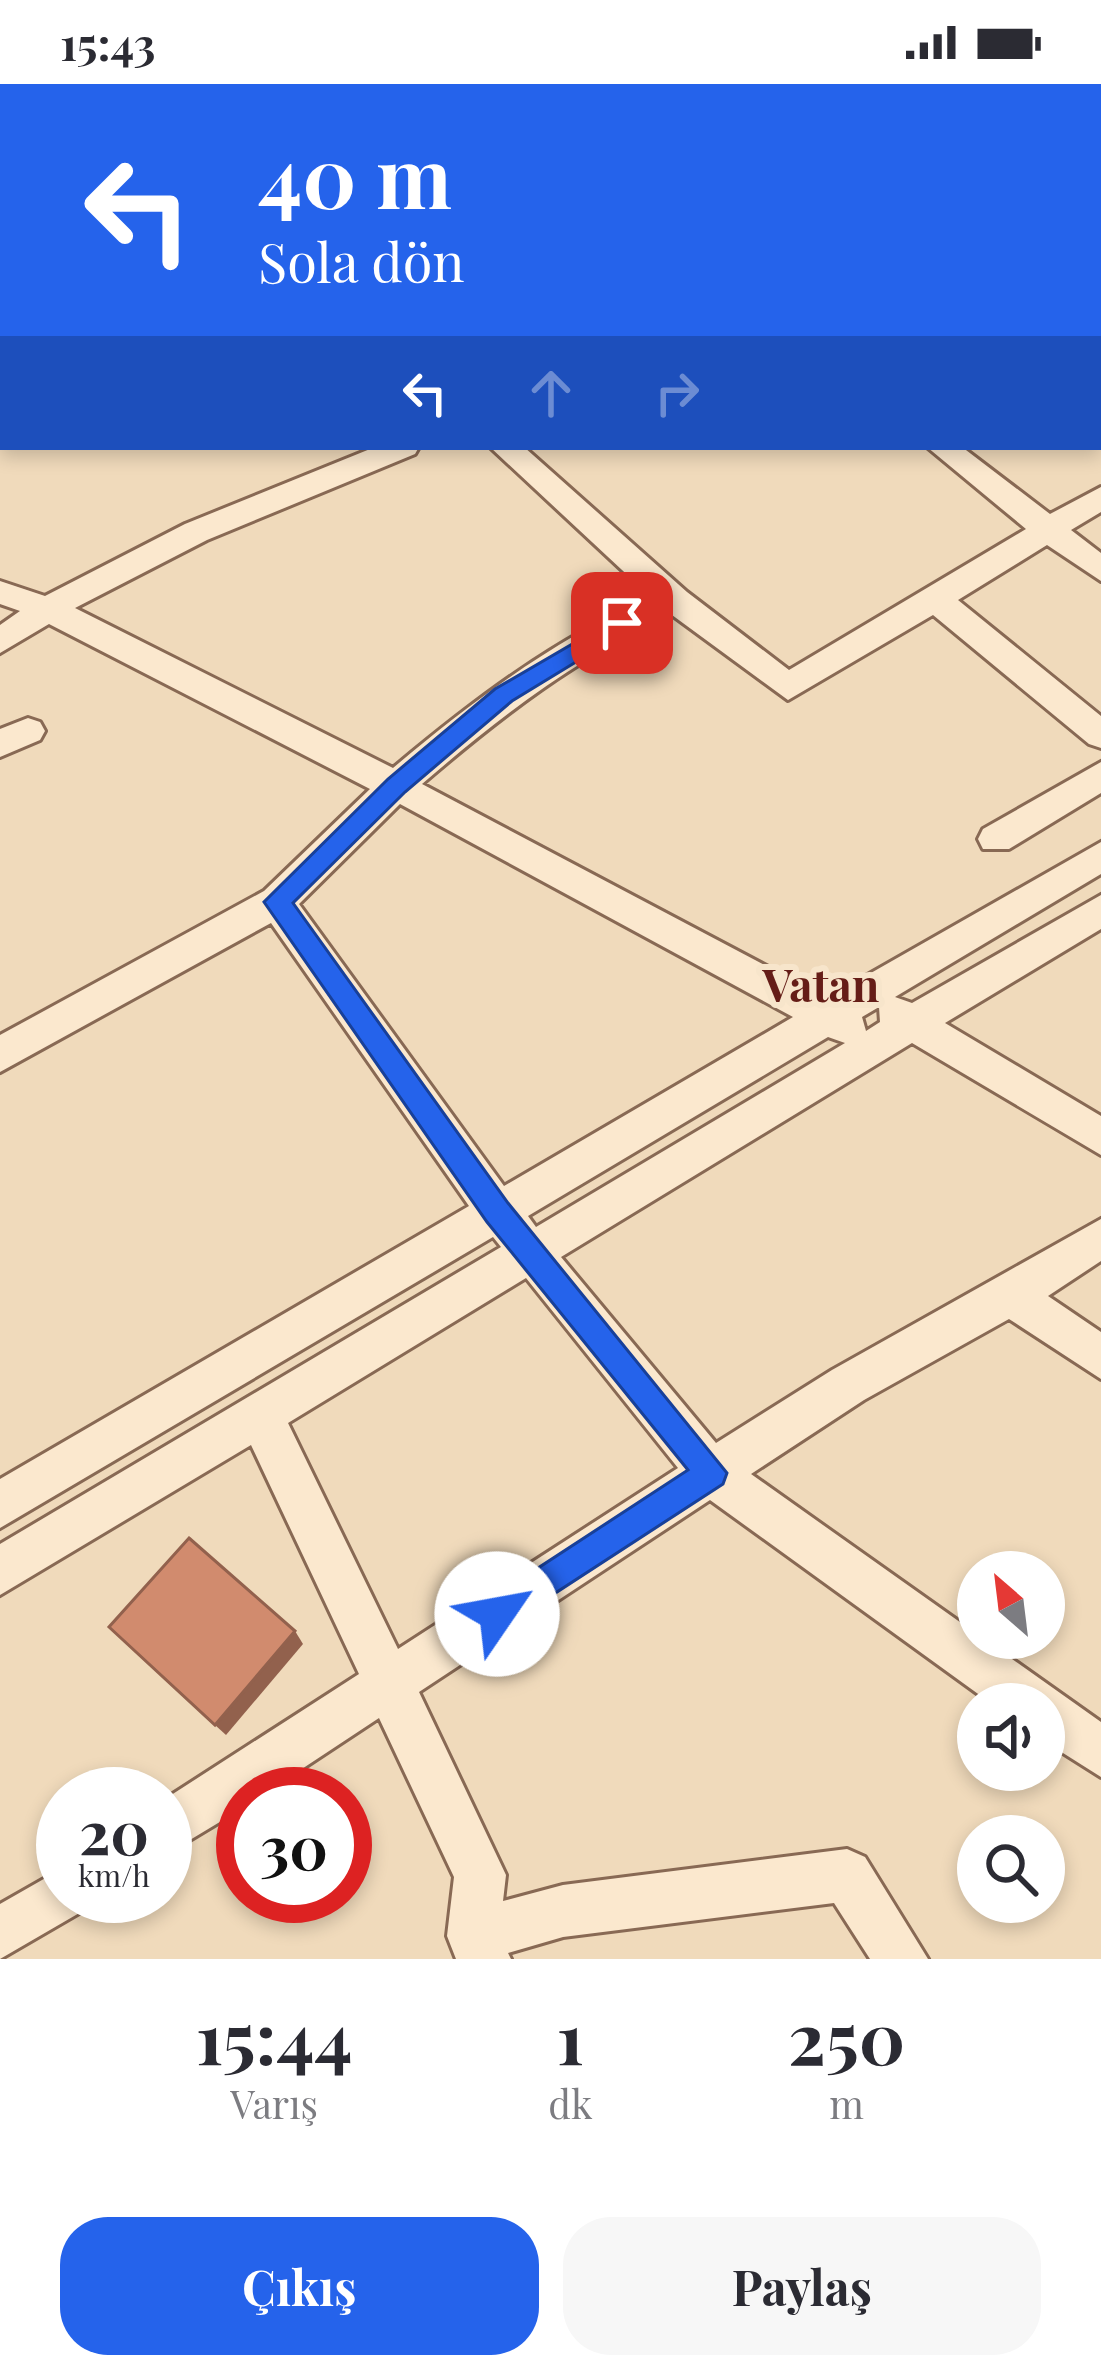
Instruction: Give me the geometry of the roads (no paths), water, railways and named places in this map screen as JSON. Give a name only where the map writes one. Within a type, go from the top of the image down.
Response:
[{"type":"street","points":[[0,641],[46,608],[249,510],[397,450]]},
{"type":"street","points":[[508,450],[675,600],[788,688],[1101,498]]},
{"type":"street","points":[[946,450],[1101,570]]},
{"type":"street","points":[[0,592],[46,608],[396,786],[832,1016],[892,1036],[1101,1137]]},
{"type":"street","points":[[934,598],[1101,735]]},
{"type":"street","points":[[0,1055],[277,902],[396,786],[503,695],[622,623],[675,600]]},
{"type":"street","points":[[996,839],[1101,776]]},
{"type":"street","points":[[0,1504],[1101,856]]},
{"type":"street","points":[[277,902],[498,1212],[711,1473],[1005,1683]]},
{"type":"street","points":[[0,1571],[1101,910]]},
{"type":"street","points":[[871,993],[892,1036]]},
{"type":"street","points":[[192,1811],[848,1385],[1011,1295],[1101,1238]]},
{"type":"street","points":[[1011,1295],[1101,1358]]},
{"type":"street","points":[[261,1416],[480,1875],[478,1947],[563,1911],[847,1875],[901,1959]]},
{"type":"street","points":[[1065,1726],[1101,1752]]},
{"type":"street","points":[[0,1934],[36,1911]]},
{"type":"district","name":"Vatan","points":[[821,986]]}]
